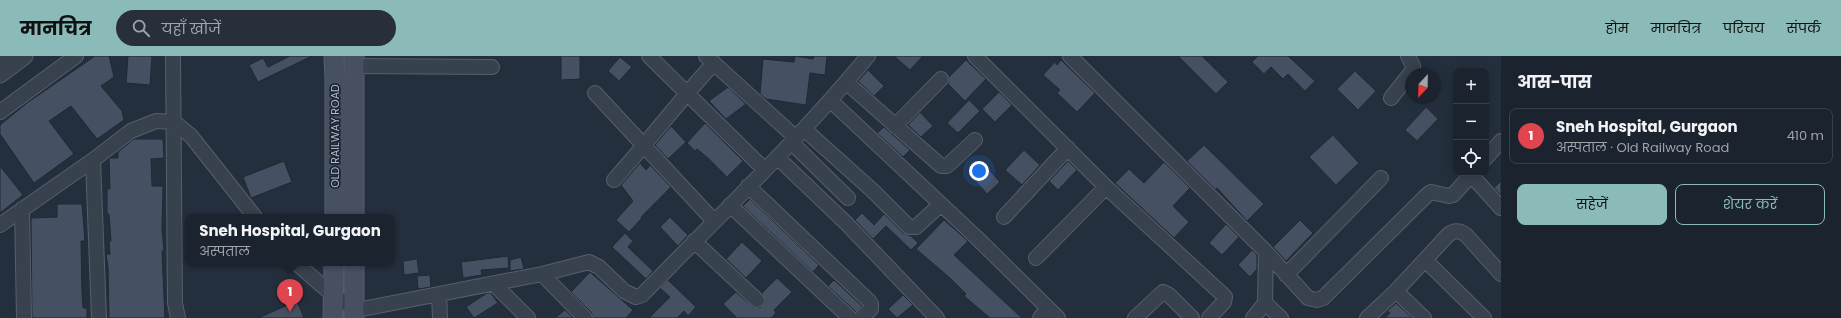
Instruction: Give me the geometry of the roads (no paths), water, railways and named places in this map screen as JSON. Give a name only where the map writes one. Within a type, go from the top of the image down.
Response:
[{"type":"main road","name":"OLD RAILWAY ROAD","points":[[334,56],[335,214]]},
{"type":"main road","name":"OLD RAILWAY ROAD","points":[[354,61],[354,214]]},
{"type":"main road","points":[[333,318],[334,266]]},
{"type":"main road","points":[[354,266],[354,314]]},
{"type":"street","points":[[0,74],[23,56]]},
{"type":"street","points":[[0,112],[76,56]]},
{"type":"street","points":[[173,56],[175,303],[178,318]]},
{"type":"street","points":[[650,56],[686,94],[764,169]]},
{"type":"street","points":[[299,266],[354,314],[360,310],[542,274],[589,262],[599,266],[624,291],[636,298],[642,295],[764,169],[778,158],[831,101],[868,56]]},
{"type":"street","points":[[975,56],[1106,187],[1225,297],[1224,302],[1209,318]]},
{"type":"street","points":[[1070,56],[1266,252],[1308,298],[1317,300],[1324,298],[1426,195],[1432,192],[1449,196],[1453,195],[1470,176]]},
{"type":"street","points":[[1391,98],[1413,70],[1413,66],[1408,56]]},
{"type":"street","points":[[614,180],[644,147],[686,94],[710,60],[797,136],[873,191],[909,227],[916,227],[940,204]]},
{"type":"street","points":[[354,61],[492,67]]},
{"type":"street","points":[[896,126],[941,80]]},
{"type":"street","points":[[846,82],[941,166],[947,166],[974,140]]},
{"type":"street","points":[[595,93],[714,221]]},
{"type":"street","points":[[831,101],[940,204],[1049,315]]},
{"type":"street","points":[[0,225],[93,160],[120,138],[142,125],[156,121],[174,122],[191,136],[253,214]]},
{"type":"street","points":[[797,136],[848,198]]},
{"type":"street","points":[[1489,155],[1501,141]]},
{"type":"street","points":[[1004,216],[1068,148]]},
{"type":"street","points":[[778,158],[847,224],[937,318]]},
{"type":"street","points":[[93,160],[99,318]]},
{"type":"street","points":[[1474,176],[1501,208]]},
{"type":"street","points":[[1286,274],[1381,178]]},
{"type":"street","points":[[748,186],[872,304],[871,309],[862,318]]},
{"type":"street","points":[[1036,258],[1106,187]]},
{"type":"street","points":[[730,205],[850,318]]},
{"type":"street","points":[[22,210],[24,318]]},
{"type":"street","points":[[1367,318],[1396,291],[1448,235],[1456,231],[1461,232],[1501,274]]},
{"type":"street","points":[[694,241],[757,300]]},
{"type":"street","points":[[1252,318],[1265,303],[1266,252]]},
{"type":"street","points":[[1425,260],[1484,318]]},
{"type":"street","points":[[542,274],[585,318]]},
{"type":"street","points":[[494,284],[528,318]]},
{"type":"street","points":[[1396,291],[1424,318]]},
{"type":"street","points":[[1135,318],[1160,293],[1163,292],[1192,318]]},
{"type":"street","points":[[439,294],[440,318]]},
{"type":"street","points":[[1265,303],[1281,318]]},
{"type":"place","name":"Sneh Hospital, Gurgaon","points":[[290,312]]}]
